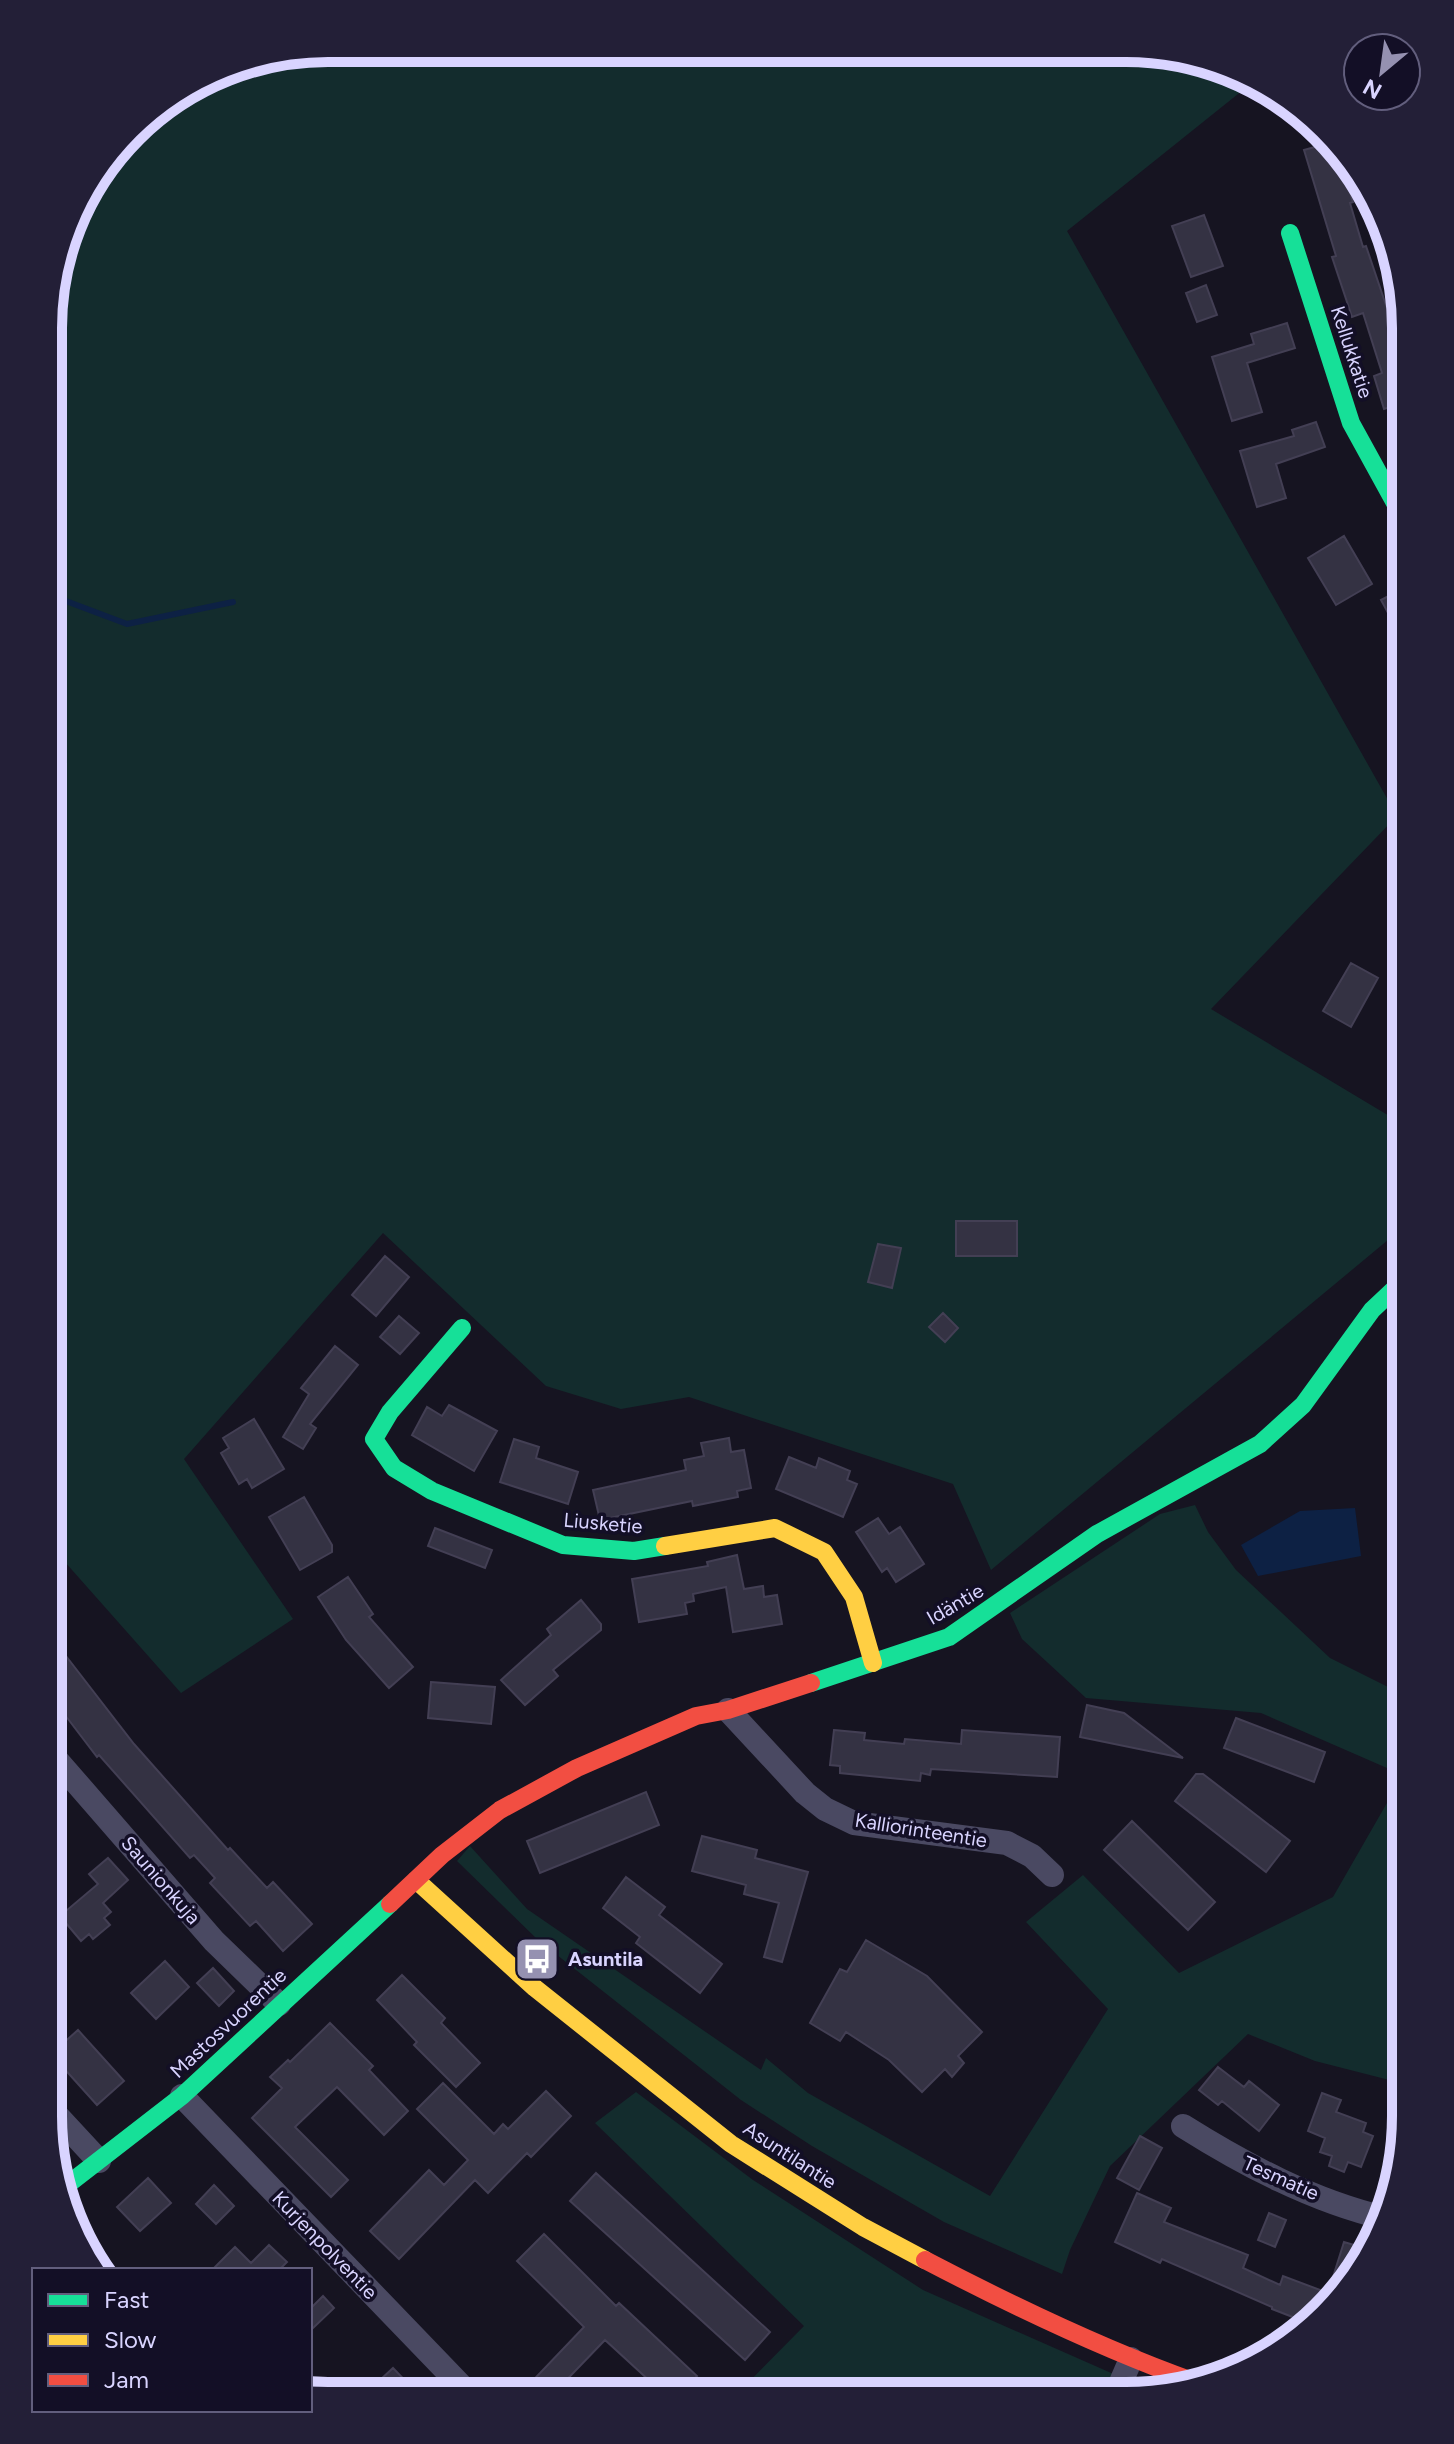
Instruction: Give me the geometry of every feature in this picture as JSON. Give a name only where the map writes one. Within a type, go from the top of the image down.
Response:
[{"type":"street","name":"Kellukkatie","points":[[1290,233],[1351,423],[1392,480]]},
{"type":"street","name":"Idäntie","points":[[416,1880],[442,1855],[500,1810],[577,1768],[696,1716],[728,1710],[949,1637],[1097,1534],[1260,1444],[1303,1405],[1372,1310],[1391,1292]]},
{"type":"street","name":"Liusketie","points":[[462,1328],[390,1412],[374,1439],[394,1468],[432,1491],[563,1545],[634,1551],[775,1528],[824,1552],[854,1597],[873,1663]]},
{"type":"street","name":"Kalliorinteentie","points":[[728,1710],[805,1793],[825,1809],[854,1823],[1007,1843],[1032,1856],[1052,1875]]},
{"type":"street","name":"Saunionkuja","points":[[62,1766],[214,1941],[279,2004]]},
{"type":"street","name":"Mastosvuorentie","points":[[70,2183],[182,2096],[416,1880]]},
{"type":"street","name":"Asuntilantie","points":[[416,1880],[535,1988],[731,2144],[863,2227],[984,2291],[1131,2359],[1180,2377]]},
{"type":"street","name":"Kurjenpolventie","points":[[182,2096],[457,2382]]},
{"type":"street","points":[[62,2121],[99,2161]]},
{"type":"street","name":"Tesmatie","points":[[1183,2126],[1228,2155],[1290,2185],[1373,2214]]},
{"type":"street","points":[[1121,2382],[1131,2359]]},
{"type":"green space","points":[[1126,62],[1161,64],[1195,71],[1243,90],[1067,231],[1392,807],[1392,821],[1211,1009],[1392,1117],[1391,1237],[991,1570],[953,1484],[689,1397],[621,1409],[546,1386],[383,1233],[184,1459],[293,1619],[181,1693],[62,1559],[62,328],[64,293],[76,242],[98,195],[117,166],[166,117],[210,89],[242,76],[293,64]]},
{"type":"green space","points":[[1195,1505],[1208,1532],[1236,1570],[1330,1658],[1391,1689],[1391,1770],[1261,1713],[1086,1698],[1022,1639],[1010,1613],[1160,1514]]},
{"type":"green space","points":[[1391,1796],[1391,2080],[1315,2061],[1248,2034],[1110,2166],[1070,2250],[1062,2274],[944,2222],[812,2146],[741,2100],[538,1940],[457,1861],[470,1846],[527,1909],[761,2070],[766,2058],[808,2093],[990,2196],[1108,2009],[1026,1922],[1083,1875],[1179,1973],[1333,1897]]},
{"type":"green space","points":[[636,2092],[753,2180],[923,2290],[1131,2382],[749,2382],[804,2326],[595,2123]]},
{"type":"water","points":[[1355,1508],[1361,1556],[1258,1576],[1241,1545],[1300,1511]]},
{"type":"building","points":[[1319,146],[1350,186],[1353,202],[1350,203],[1363,247],[1366,246],[1392,322],[1392,406],[1384,409],[1374,376],[1382,373],[1363,313],[1352,317],[1332,257],[1336,256],[1304,150]]},
{"type":"building","points":[[1204,215],[1223,266],[1191,277],[1172,226]]},
{"type":"building","points":[[1206,285],[1217,315],[1197,322],[1186,293]]},
{"type":"building","points":[[1287,323],[1295,348],[1247,363],[1262,412],[1232,421],[1212,357],[1254,344],[1251,334]]},
{"type":"building","points":[[1316,422],[1325,447],[1276,464],[1286,498],[1257,507],[1240,451],[1294,436],[1292,430]]},
{"type":"building","points":[[1344,536],[1372,584],[1336,605],[1308,558]]},
{"type":"building","points":[[1392,594],[1392,620],[1381,600]]},
{"type":"building","points":[[1351,963],[1378,978],[1351,1027],[1323,1011]]},
{"type":"building","points":[[956,1221],[1017,1221],[1017,1256],[956,1256]]},
{"type":"building","points":[[878,1244],[901,1248],[892,1288],[868,1282]]},
{"type":"building","points":[[385,1256],[409,1277],[376,1316],[352,1295]]},
{"type":"building","points":[[943,1313],[958,1328],[945,1342],[929,1327]]},
{"type":"building","points":[[399,1316],[419,1333],[400,1354],[380,1337]]},
{"type":"building","points":[[335,1346],[358,1365],[310,1424],[316,1428],[303,1449],[283,1437],[309,1394],[301,1388]]},
{"type":"building","points":[[449,1405],[497,1431],[474,1471],[412,1435],[427,1407],[442,1416]]},
{"type":"building","points":[[254,1419],[284,1469],[252,1488],[247,1479],[239,1484],[221,1453],[229,1448],[223,1438]]},
{"type":"building","points":[[729,1438],[731,1452],[744,1450],[751,1488],[737,1491],[738,1497],[693,1506],[692,1501],[600,1520],[593,1490],[686,1470],[684,1460],[704,1456],[701,1443]]},
{"type":"building","points":[[514,1439],[539,1447],[536,1458],[578,1472],[568,1504],[500,1482]]},
{"type":"building","points":[[789,1457],[816,1468],[819,1458],[850,1471],[847,1480],[857,1484],[843,1517],[776,1489]]},
{"type":"building","points":[[304,1497],[332,1545],[332,1552],[300,1570],[269,1517]]},
{"type":"building","points":[[878,1518],[889,1534],[900,1527],[924,1564],[896,1582],[887,1568],[882,1572],[856,1532]]},
{"type":"building","points":[[435,1528],[492,1550],[485,1568],[428,1546]]},
{"type":"building","points":[[737,1555],[744,1589],[763,1586],[764,1597],[777,1595],[782,1624],[733,1632],[726,1587],[693,1594],[694,1601],[685,1603],[687,1614],[639,1622],[632,1579],[708,1566],[707,1562]]},
{"type":"building","points":[[348,1577],[373,1614],[369,1617],[413,1667],[389,1688],[346,1640],[318,1597]]},
{"type":"building","points":[[581,1600],[601,1624],[601,1630],[553,1670],[558,1676],[525,1705],[501,1680],[551,1635],[547,1629]]},
{"type":"building","points":[[62,1651],[134,1744],[228,1850],[230,1848],[267,1888],[273,1882],[312,1924],[283,1951],[256,1921],[250,1926],[210,1883],[215,1878],[194,1855],[190,1858],[99,1755],[97,1757],[62,1711]]},
{"type":"building","points":[[431,1682],[495,1687],[491,1724],[428,1718]]},
{"type":"building","points":[[1087,1705],[1124,1713],[1183,1758],[1080,1737]]},
{"type":"building","points":[[1236,1718],[1325,1752],[1314,1782],[1224,1748]]},
{"type":"building","points":[[834,1730],[865,1733],[864,1740],[904,1744],[905,1739],[961,1744],[962,1730],[1060,1737],[1057,1777],[931,1769],[930,1775],[921,1773],[920,1781],[840,1773],[840,1766],[830,1765]]},
{"type":"building","points":[[1196,1774],[1203,1774],[1290,1841],[1266,1872],[1175,1801]]},
{"type":"building","points":[[646,1792],[659,1825],[540,1873],[527,1841]]},
{"type":"building","points":[[1132,1821],[1215,1902],[1188,1930],[1104,1850]]},
{"type":"building","points":[[702,1836],[757,1850],[755,1858],[808,1872],[782,1962],[764,1957],[779,1903],[744,1894],[746,1885],[692,1871]]},
{"type":"building","points":[[108,1858],[128,1880],[103,1903],[111,1912],[104,1918],[110,1925],[93,1939],[89,1934],[81,1941],[62,1914],[98,1884],[89,1874]]},
{"type":"building","points":[[626,1877],[665,1907],[659,1915],[722,1964],[700,1993],[636,1943],[640,1937],[603,1908]]},
{"type":"building","points":[[866,1940],[927,1976],[982,2032],[958,2056],[964,2063],[952,2077],[945,2069],[922,2092],[889,2060],[846,2032],[840,2041],[810,2023],[840,1969],[847,1972]]},
{"type":"building","points":[[165,1961],[189,1987],[156,2019],[131,1993]]},
{"type":"building","points":[[213,1968],[234,1991],[219,2006],[197,1983]]},
{"type":"building","points":[[402,1975],[445,2018],[441,2023],[480,2063],[456,2087],[414,2045],[417,2042],[377,2000]]},
{"type":"building","points":[[330,2023],[373,2066],[369,2070],[408,2111],[384,2135],[337,2087],[295,2127],[348,2180],[331,2197],[252,2118],[282,2088],[270,2077]]},
{"type":"building","points":[[78,2030],[124,2081],[97,2105],[62,2066],[62,2044]]},
{"type":"building","points":[[1218,2067],[1244,2087],[1249,2081],[1279,2105],[1259,2131],[1222,2101],[1218,2105],[1199,2090]]},
{"type":"building","points":[[443,2083],[494,2134],[503,2124],[508,2129],[546,2091],[571,2116],[531,2157],[527,2153],[488,2193],[475,2180],[399,2259],[370,2231],[429,2170],[444,2185],[468,2160],[417,2109]]},
{"type":"building","points":[[1322,2093],[1341,2100],[1336,2112],[1366,2123],[1363,2132],[1373,2136],[1361,2167],[1348,2162],[1344,2172],[1329,2166],[1332,2156],[1320,2152],[1325,2138],[1308,2131]]},
{"type":"building","points":[[1140,2136],[1162,2148],[1139,2190],[1117,2178]]},
{"type":"building","points":[[596,2173],[770,2332],[745,2360],[570,2201]]},
{"type":"building","points":[[148,2178],[171,2203],[140,2231],[117,2207]]},
{"type":"building","points":[[214,2185],[234,2206],[216,2224],[196,2204]]},
{"type":"building","points":[[1137,2193],[1171,2208],[1164,2222],[1248,2255],[1243,2268],[1280,2285],[1283,2276],[1325,2292],[1297,2319],[1162,2259],[1160,2263],[1115,2242]]},
{"type":"building","points":[[1269,2213],[1286,2220],[1275,2247],[1258,2240]]},
{"type":"building","points":[[544,2234],[616,2306],[619,2303],[697,2376],[692,2382],[651,2382],[605,2340],[565,2382],[531,2382],[584,2327],[517,2261]]},
{"type":"building","points":[[1344,2242],[1358,2246],[1330,2286]]},
{"type":"building","points":[[269,2245],[287,2262],[281,2268],[214,2268],[235,2247],[251,2263]]},
{"type":"building","points":[[323,2296],[334,2308],[312,2329],[312,2307]]},
{"type":"building","points":[[393,2368],[406,2382],[378,2382]]},
{"type":"waterway","points":[[62,600],[127,624],[233,602]]},
{"type":"traffic: fast","points":[[1290,233],[1351,423],[1392,497]]},
{"type":"traffic: fast","points":[[811,1683],[949,1637],[1097,1534],[1260,1444],[1303,1405],[1372,1310],[1391,1292]]},
{"type":"traffic: fast","points":[[462,1328],[390,1412],[374,1439],[394,1468],[432,1491],[563,1545],[634,1551],[665,1546]]},
{"type":"traffic: fast","points":[[70,2182],[182,2096],[390,1904]]},
{"type":"traffic: slow","points":[[665,1546],[775,1528],[824,1552],[854,1597],[873,1663]]},
{"type":"traffic: slow","points":[[416,1880],[535,1988],[731,2144],[863,2227],[925,2260]]},
{"type":"traffic: jam","points":[[390,1904],[442,1855],[500,1810],[577,1768],[696,1716],[728,1710],[811,1683]]},
{"type":"traffic: jam","points":[[925,2260],[1058,2326],[1181,2376]]},
{"type":"place","name":"Asuntila","points":[[537,1959]]}]
